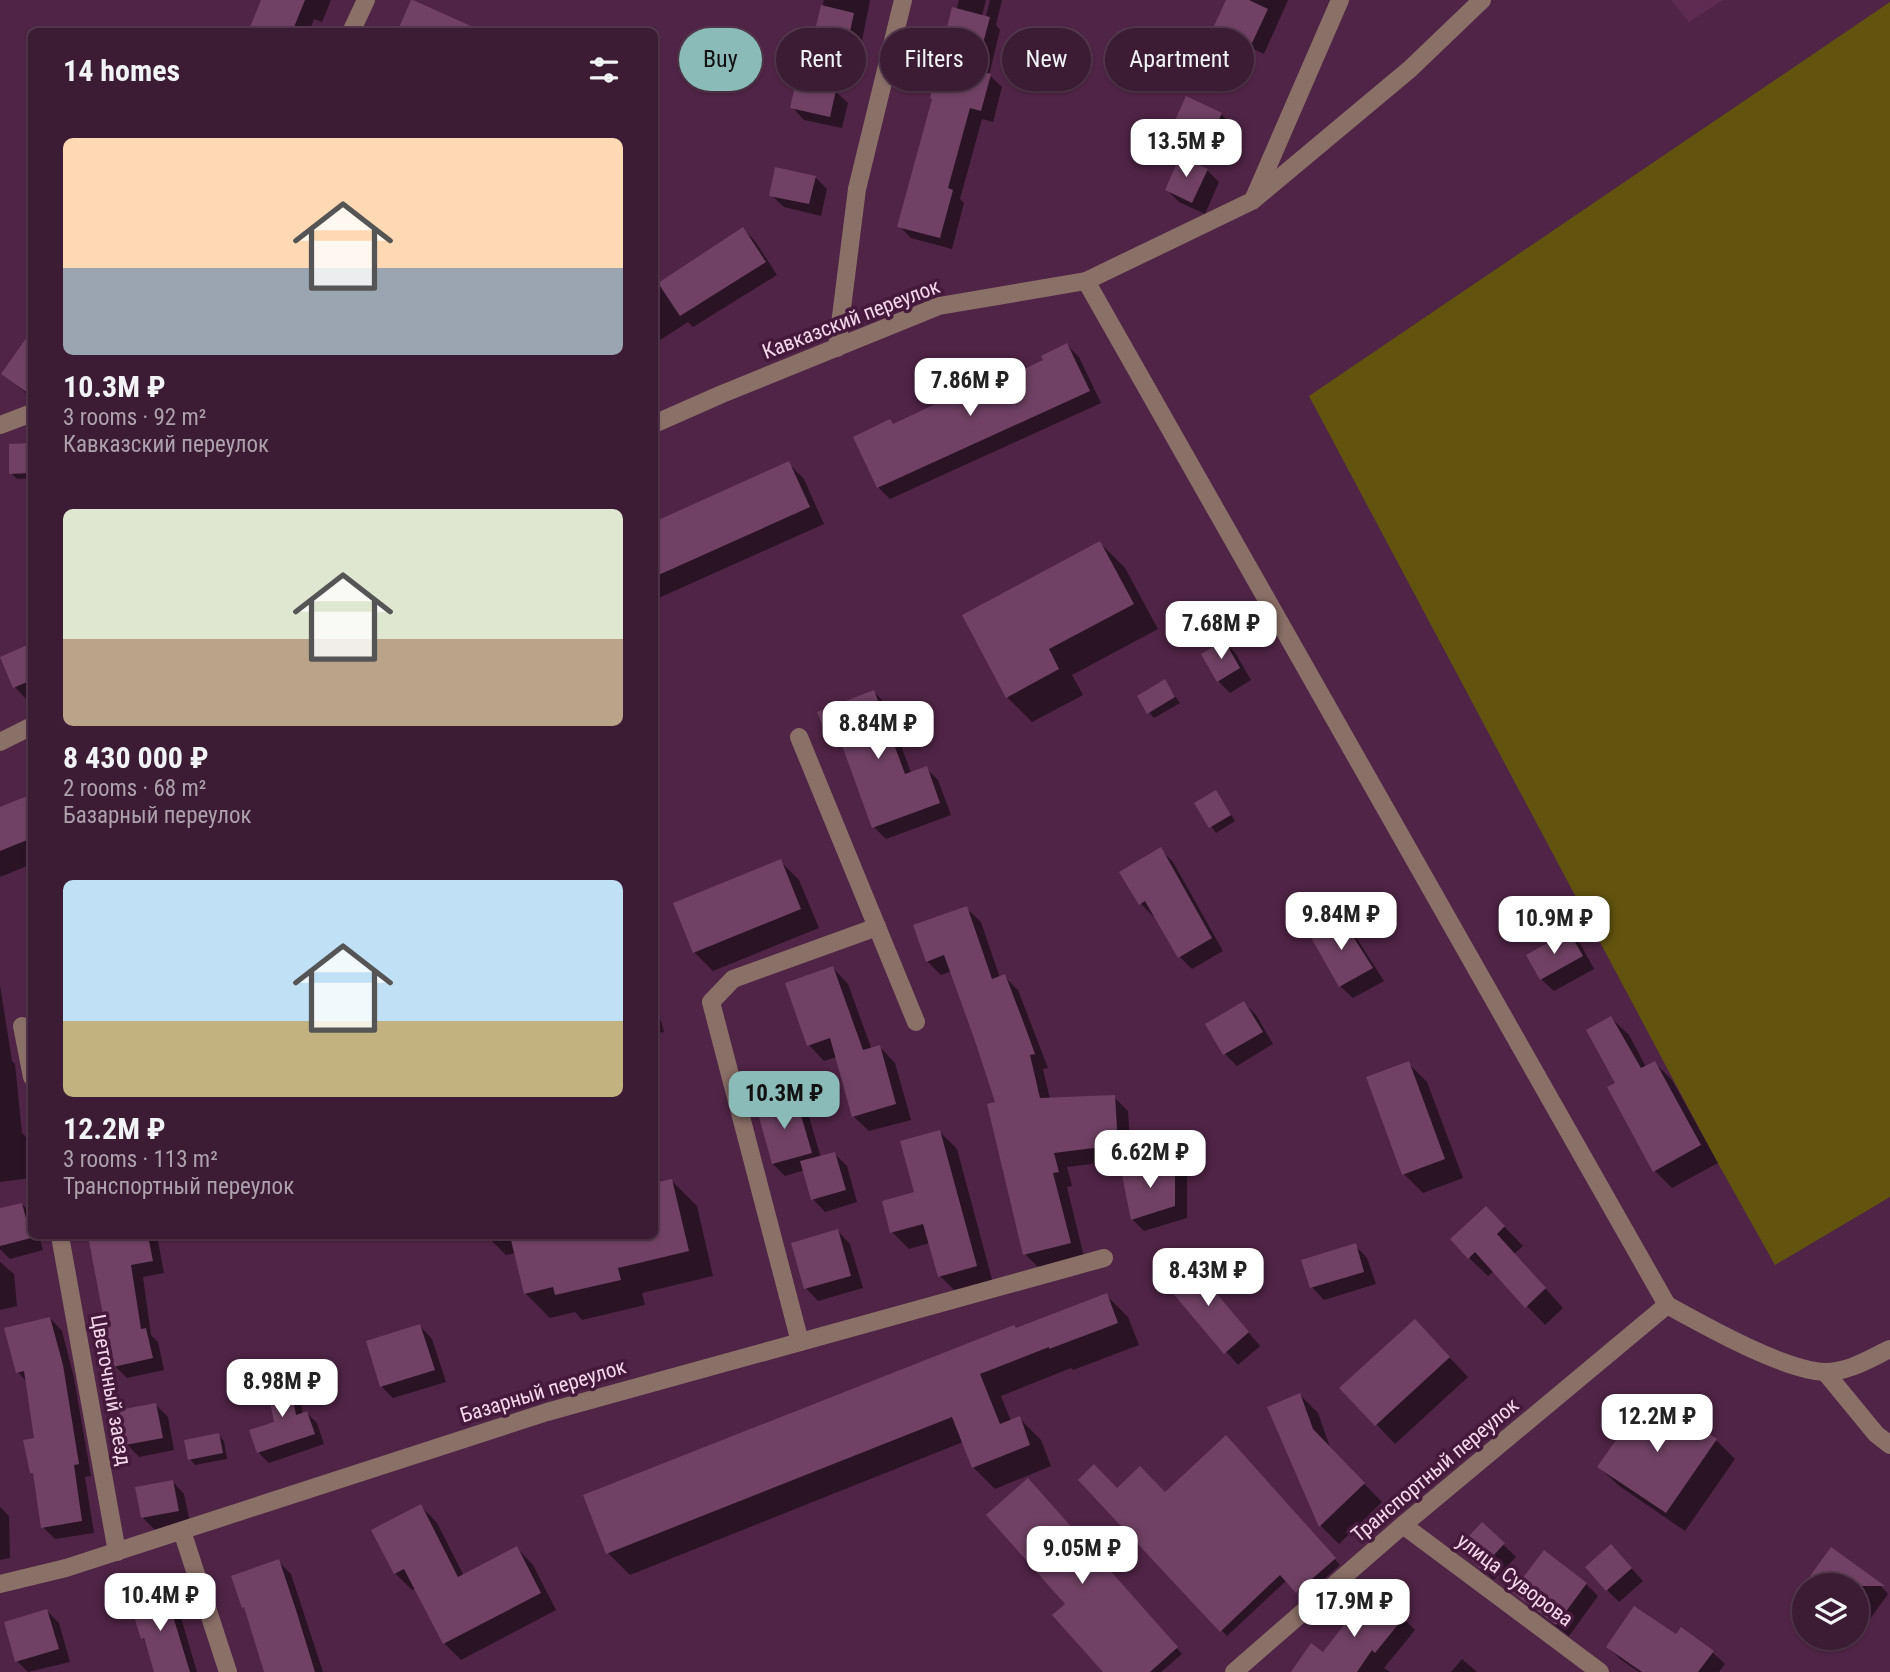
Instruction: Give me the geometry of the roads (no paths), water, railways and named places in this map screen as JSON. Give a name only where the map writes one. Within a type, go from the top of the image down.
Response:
[{"type":"street","points":[[353,28],[366,0]]},
{"type":"street","points":[[837,348],[857,189],[904,0]]},
{"type":"street","points":[[1252,201],[1340,0]]},
{"type":"street","name":"Кавказский переулок","points":[[658,422],[939,306],[1086,281],[1252,201],[1410,69],[1482,0]]},
{"type":"street","points":[[1086,281],[1667,1305],[1789,1365],[1825,1372],[1853,1368],[1890,1349]]},
{"type":"street","points":[[0,425],[28,414]]},
{"type":"street","points":[[0,742],[28,728]]},
{"type":"street","points":[[799,737],[916,1022]]},
{"type":"street","points":[[800,1342],[711,1002],[733,979],[877,927]]},
{"type":"street","points":[[22,1026],[28,1057]]},
{"type":"street","name":"Цветочный заезд","points":[[61,1239],[117,1552]]},
{"type":"street","name":"Базарный переулок","points":[[0,1584],[117,1552],[547,1412],[1104,1258]]},
{"type":"street","name":"Транспортный переулок","points":[[1234,1672],[1402,1525],[1667,1305]]},
{"type":"street","points":[[1825,1372],[1875,1434],[1890,1445]]},
{"type":"street","name":"улица Суворова","points":[[1402,1525],[1600,1672]]},
{"type":"street","points":[[182,1531],[229,1672]]}]
